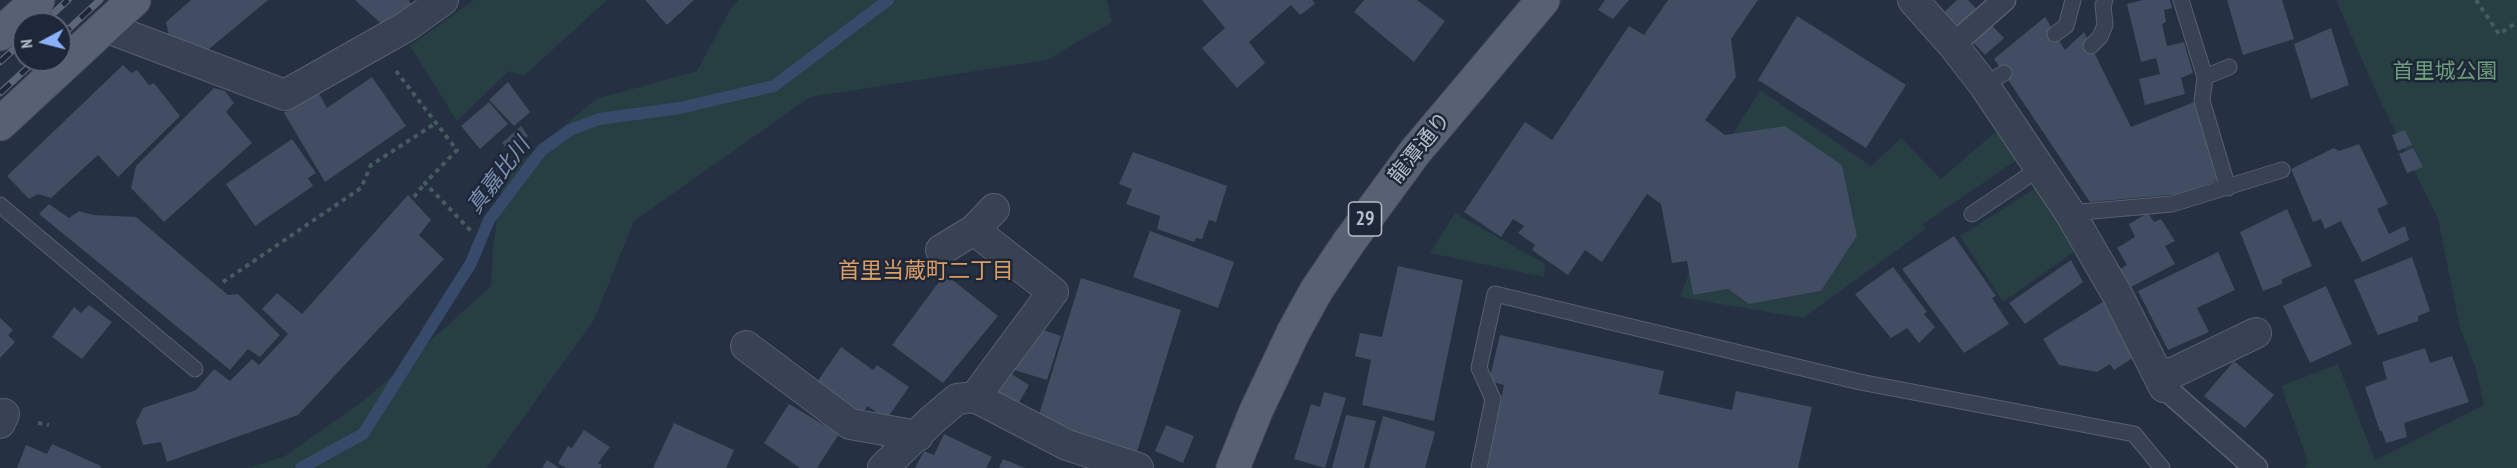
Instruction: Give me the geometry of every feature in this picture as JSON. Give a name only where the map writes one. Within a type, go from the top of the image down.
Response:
[{"type":"main road","points":[[0,34],[38,0]]},
{"type":"main road","points":[[0,124],[134,0]]},
{"type":"main road","name":"龍潭通り","points":[[1233,468],[1274,372],[1316,291],[1376,202],[1542,0]]},
{"type":"street","points":[[105,27],[285,95],[407,26],[443,0]]},
{"type":"street","points":[[1913,0],[1953,45],[1994,79],[2040,168],[2070,213],[2118,296],[2162,383],[2256,468]]},
{"type":"street","points":[[1953,45],[2004,0]]},
{"type":"street","points":[[941,250],[984,219],[1053,292],[975,397]]},
{"type":"street","points":[[2162,383],[2256,333]]},
{"type":"street","points":[[746,346],[850,424],[918,436]]},
{"type":"street","points":[[883,468],[957,399],[975,397],[1067,445],[1138,468]]},
{"type":"lane","points":[[2055,34],[2066,26],[2073,0]]},
{"type":"lane","points":[[2091,46],[2100,37],[2105,25],[2103,5],[2105,0]]},
{"type":"lane","points":[[2181,0],[2205,77],[2202,100],[2228,188]]},
{"type":"lane","points":[[2205,77],[2229,67]]},
{"type":"lane","points":[[1972,214],[2040,168]]},
{"type":"lane","points":[[2070,213],[2172,204],[2282,171]]},
{"type":"lane","points":[[0,205],[195,369]]},
{"type":"lane","points":[[1479,468],[1493,399],[1479,368],[1495,294],[1860,382],[2134,434],[2162,468]]},
{"type":"path","points":[[2476,0],[2499,34],[2517,22]]},
{"type":"path","points":[[375,45],[458,150],[414,197]]},
{"type":"path","points":[[224,282],[362,188],[371,165],[436,123]]},
{"type":"path","points":[[425,183],[471,231]]},
{"type":"green space","points":[[474,0],[607,0],[524,76],[509,71],[457,121],[410,46]]},
{"type":"green space","points":[[739,0],[1107,0],[1112,22],[1047,60],[810,97],[634,221],[594,320],[487,468],[248,468],[285,456],[366,399],[491,286],[493,247],[504,176],[596,99],[697,71],[731,8]]},
{"type":"green space","name":"首里城公園","points":[[2336,0],[2517,0],[2517,468],[2304,468],[2308,462],[2281,386],[2338,364],[2375,460],[2484,405],[2475,366],[2460,328],[2438,219],[2377,94]]},
{"type":"green space","points":[[1760,90],[1871,166],[1901,138],[1941,179],[2001,127],[2020,158],[1923,224],[1926,229],[1803,318],[1680,297],[1689,273],[1693,295],[1728,289],[1749,304],[1821,291],[1857,236],[1842,165],[1785,126],[1733,134]]},
{"type":"green space","points":[[2036,188],[2077,250],[2003,302],[1960,236]]},
{"type":"green space","points":[[1455,213],[1545,264],[1544,277],[1430,253]]},
{"type":"building","points":[[191,0],[268,0],[203,54],[170,42],[166,22]]},
{"type":"building","points":[[355,0],[409,0],[411,5],[386,28]]},
{"type":"building","points":[[645,0],[694,0],[667,25]]},
{"type":"building","points":[[1202,0],[1312,0],[1315,4],[1300,15],[1291,5],[1249,42],[1265,63],[1237,88],[1202,48],[1225,28]]},
{"type":"building","points":[[1364,0],[1417,0],[1445,21],[1414,62],[1354,12]]},
{"type":"building","points":[[1605,0],[1629,0],[1613,19],[1598,10]]},
{"type":"building","points":[[1668,0],[1758,0],[1731,39],[1736,77],[1705,120],[1725,135],[1785,126],[1842,165],[1857,236],[1821,291],[1749,304],[1728,289],[1693,295],[1687,261],[1672,263],[1661,204],[1647,194],[1602,262],[1585,250],[1568,275],[1532,250],[1535,245],[1518,233],[1524,226],[1513,219],[1501,237],[1464,212],[1525,122],[1552,140],[1629,26],[1644,35]]},
{"type":"building","points":[[1957,0],[1968,0],[2004,38],[1985,55],[1944,12]]},
{"type":"building","points":[[2143,0],[2170,0],[2172,8],[2164,10],[2166,22],[2162,24],[2167,46],[2184,42],[2193,73],[2181,78],[2185,94],[2145,105],[2139,79],[2160,74],[2156,58],[2141,62],[2127,4]]},
{"type":"building","points":[[2227,0],[2282,0],[2294,39],[2243,55]]},
{"type":"building","points":[[1797,16],[1906,85],[1866,148],[1758,80]]},
{"type":"building","points":[[2045,17],[2065,50],[2084,32],[2131,127],[2197,101],[2218,180],[2182,194],[2090,202],[1994,59]]},
{"type":"building","points":[[2331,28],[2349,85],[2311,99],[2294,44]]},
{"type":"building","points":[[123,65],[131,73],[137,70],[149,85],[154,83],[180,116],[118,177],[98,155],[51,198],[38,194],[29,199],[7,176]]},
{"type":"building","points":[[372,77],[406,126],[325,182],[284,113],[317,90],[327,108]]},
{"type":"building","points":[[508,82],[530,112],[514,126],[489,100]]},
{"type":"building","points":[[214,88],[225,91],[234,103],[226,112],[252,143],[164,222],[131,188],[136,166]]},
{"type":"building","points":[[489,102],[508,124],[480,149],[461,126]]},
{"type":"building","points":[[521,126],[528,136],[510,151],[502,143]]},
{"type":"building","points":[[2405,130],[2412,145],[2398,151],[2392,135]]},
{"type":"building","points":[[292,139],[316,173],[308,178],[313,186],[255,226],[226,184]]},
{"type":"building","points":[[2359,144],[2388,204],[2377,209],[2389,234],[2405,226],[2409,240],[2362,262],[2341,221],[2325,229],[2321,219],[2313,222],[2291,169],[2334,148],[2339,151]]},
{"type":"building","points":[[2413,148],[2423,167],[2407,173],[2399,154]]},
{"type":"building","points":[[1133,152],[1227,186],[1216,222],[1209,220],[1202,239],[1196,238],[1194,242],[1157,229],[1160,216],[1126,204],[1132,189],[1119,184]]},
{"type":"building","points":[[408,195],[431,220],[419,235],[444,259],[298,415],[167,462],[161,442],[143,445],[136,422],[143,408],[196,390],[214,369],[230,381],[252,359],[259,365],[288,334],[262,309],[277,293],[302,314]]},
{"type":"building","points":[[49,204],[69,218],[79,211],[93,215],[136,217],[228,295],[238,294],[280,335],[260,357],[248,349],[230,370],[39,214]]},
{"type":"building","points":[[2287,209],[2312,266],[2282,279],[2282,284],[2263,291],[2240,232]]},
{"type":"building","points":[[2148,213],[2154,222],[2161,219],[2175,241],[2165,246],[2175,264],[2131,287],[2120,269],[2127,265],[2117,248],[2135,237],[2129,224]]},
{"type":"building","points":[[1150,231],[1234,262],[1218,308],[1133,277]]},
{"type":"building","points":[[1954,236],[1996,296],[1992,298],[2009,324],[1964,353],[1902,269]]},
{"type":"building","points":[[2218,252],[2235,290],[2197,308],[2209,332],[2168,350],[2138,291]]},
{"type":"building","points":[[2412,257],[2430,311],[2418,316],[2418,321],[2378,335],[2354,280]]},
{"type":"building","points":[[2071,260],[2083,282],[2025,324],[2009,303]]},
{"type":"building","points":[[1398,266],[1463,280],[1434,421],[1362,405],[1371,360],[1355,356],[1360,333],[1382,337]]},
{"type":"building","points":[[1893,267],[1927,312],[1924,314],[1935,327],[1919,343],[1907,328],[1891,338],[1855,294]]},
{"type":"building","points":[[945,274],[998,316],[943,383],[892,345]]},
{"type":"building","points":[[1081,278],[1181,310],[1137,452],[1037,421]]},
{"type":"building","points":[[2326,286],[2352,344],[2310,363],[2283,306]]},
{"type":"building","points":[[2109,298],[2139,354],[2114,370],[2110,364],[2097,372],[2059,365],[2043,339]]},
{"type":"building","points":[[89,305],[112,322],[82,359],[52,337],[74,307],[81,313]]},
{"type":"building","points":[[0,318],[13,330],[8,335],[15,342],[0,358]]},
{"type":"building","points":[[1043,330],[1061,336],[1047,380],[1011,369]]},
{"type":"building","points":[[1500,335],[1664,371],[1659,394],[1732,410],[1736,391],[1812,407],[1798,468],[1486,468],[1504,385],[1489,381]]},
{"type":"building","points":[[841,347],[873,370],[877,365],[909,387],[886,420],[868,406],[862,413],[855,408],[853,411],[815,385]]},
{"type":"building","points":[[2425,348],[2430,363],[2452,356],[2469,402],[2404,423],[2407,437],[2386,443],[2365,387],[2387,379],[2382,362]]},
{"type":"building","points":[[2234,361],[2274,395],[2245,428],[2204,396]]},
{"type":"building","points":[[1010,373],[1029,385],[1017,406],[997,393]]},
{"type":"building","points":[[1324,392],[1346,398],[1325,468],[1294,459],[1311,404],[1320,407]]},
{"type":"building","points":[[789,404],[839,434],[817,468],[800,468],[764,443]]},
{"type":"building","points":[[1346,415],[1376,421],[1364,468],[1332,468]]},
{"type":"building","points":[[1383,416],[1435,432],[1425,468],[1369,468]]},
{"type":"building","points":[[674,423],[734,450],[726,468],[653,468]]},
{"type":"building","points":[[1166,425],[1194,436],[1183,463],[1155,451]]},
{"type":"building","points":[[584,430],[610,447],[598,463],[602,465],[600,468],[566,468],[558,463],[568,446],[572,448]]},
{"type":"building","points":[[944,434],[992,457],[986,468],[915,468],[924,451],[934,455]]},
{"type":"building","points":[[52,444],[101,466],[100,468],[17,468],[26,445],[47,454]]},
{"type":"building","points":[[1003,459],[1025,468],[999,468]]},
{"type":"building","points":[[547,460],[559,468],[542,468]]},
{"type":"waterway","name":"真嘉比川","points":[[301,468],[363,434],[471,263],[489,220],[542,150],[570,130],[599,119],[680,108],[774,86],[888,0]]},
{"type":"railway","points":[[55,12],[68,0]]},
{"type":"railway","points":[[72,26],[100,0]]},
{"type":"railway","points":[[0,62],[12,51]]},
{"type":"railway","points":[[0,93],[23,72]]},
{"type":"district","name":"首里当蔵町二丁目","points":[[926,272]]}]
